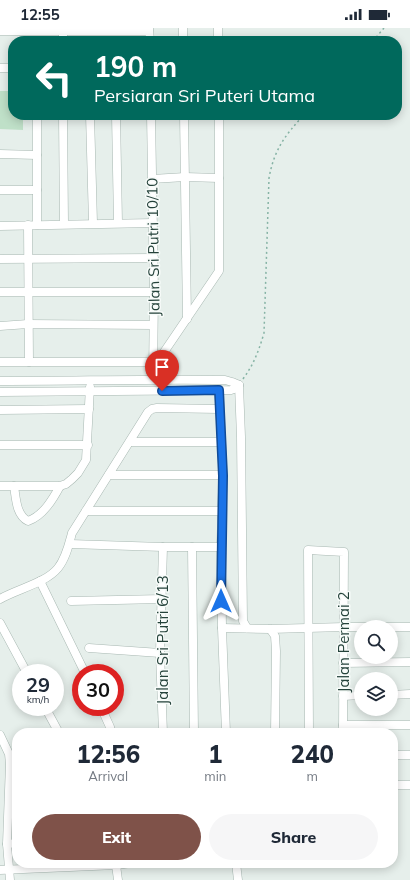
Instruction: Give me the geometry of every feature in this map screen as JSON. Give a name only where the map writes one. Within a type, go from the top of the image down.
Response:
[{"type":"street","points":[[0,31],[149,30]]},
{"type":"street","points":[[37,120],[37,226]]},
{"type":"street","points":[[63,120],[64,224]]},
{"type":"street","points":[[90,120],[93,223]]},
{"type":"street","points":[[116,120],[118,223]]},
{"type":"street","name":"Jalan Sri Putri 10/10","points":[[151,120],[154,258],[154,379]]},
{"type":"street","points":[[184,120],[186,319]]},
{"type":"street","points":[[0,362],[154,362],[160,358],[219,271],[219,120]]},
{"type":"street","points":[[0,154],[36,155]]},
{"type":"street","points":[[152,179],[185,177],[219,178]]},
{"type":"street","points":[[0,190],[37,190]]},
{"type":"street","points":[[0,226],[153,223]]},
{"type":"street","points":[[28,225],[29,362]]},
{"type":"street","points":[[0,259],[154,258]]},
{"type":"street","points":[[0,292],[154,292]]},
{"type":"street","points":[[0,326],[28,324],[153,325]]},
{"type":"street","points":[[0,381],[154,379],[225,380],[239,386]]},
{"type":"street","points":[[0,486],[60,486],[66,484],[83,467],[86,460],[88,445],[90,381]]},
{"type":"street","points":[[0,392],[234,390],[239,386]]},
{"type":"street","points":[[239,386],[243,621],[247,628]]},
{"type":"street","points":[[219,390],[220,442],[223,476],[221,547],[226,728]]},
{"type":"street","points":[[0,599],[40,581],[57,569],[70,544],[72,533],[148,412],[157,408],[219,409]]},
{"type":"street","points":[[0,410],[88,409]]},
{"type":"street","points":[[130,442],[220,442]]},
{"type":"street","points":[[0,445],[88,445]]},
{"type":"street","points":[[109,475],[223,476]]},
{"type":"street","points":[[14,486],[20,512],[25,520],[28,521],[36,518],[45,509],[60,486]]},
{"type":"street","points":[[86,511],[222,511]]},
{"type":"street","points":[[70,544],[221,547]]},
{"type":"street","name":"Jalan Sri Putri 6/13","points":[[163,547],[160,653],[163,728]]},
{"type":"street","points":[[192,547],[194,728]]},
{"type":"street","name":"Jalan Permai 2","points":[[309,628],[308,550],[344,552],[343,728]]},
{"type":"street","points":[[40,581],[81,664]]},
{"type":"street","points":[[71,601],[162,599]]},
{"type":"street","points":[[0,623],[22,664]]},
{"type":"street","points":[[222,628],[270,629],[410,627]]},
{"type":"street","points":[[309,628],[309,728]]},
{"type":"street","points":[[270,629],[275,636],[276,651],[275,728]]},
{"type":"street","points":[[89,648],[160,653]]},
{"type":"street","points":[[343,663],[410,662]]},
{"type":"street","points":[[398,695],[410,694]]},
{"type":"street","points":[[343,696],[354,695]]},
{"type":"street","points":[[50,716],[56,728]]},
{"type":"street","points":[[105,716],[110,728]]},
{"type":"street","points":[[360,728],[410,725]]},
{"type":"street","points":[[0,735],[9,754],[10,764],[7,844],[10,880]]},
{"type":"street","points":[[398,755],[410,755]]},
{"type":"street","points":[[398,785],[410,785]]},
{"type":"street","points":[[7,844],[12,844]]},
{"type":"street","points":[[0,870],[52,868]]},
{"type":"street","points":[[116,868],[118,880]]},
{"type":"street","points":[[237,868],[238,880]]},
{"type":"path","points":[[377,36],[384,28]]},
{"type":"path","points":[[239,386],[250,370],[258,354],[264,332],[269,178],[271,167],[279,146],[288,132],[299,120]]},
{"type":"green space","points":[[0,91],[8,91],[8,120],[23,120],[23,130],[0,129]]},
{"type":"route","points":[[162,391],[219,390],[220,442],[223,476],[221,601]]}]
